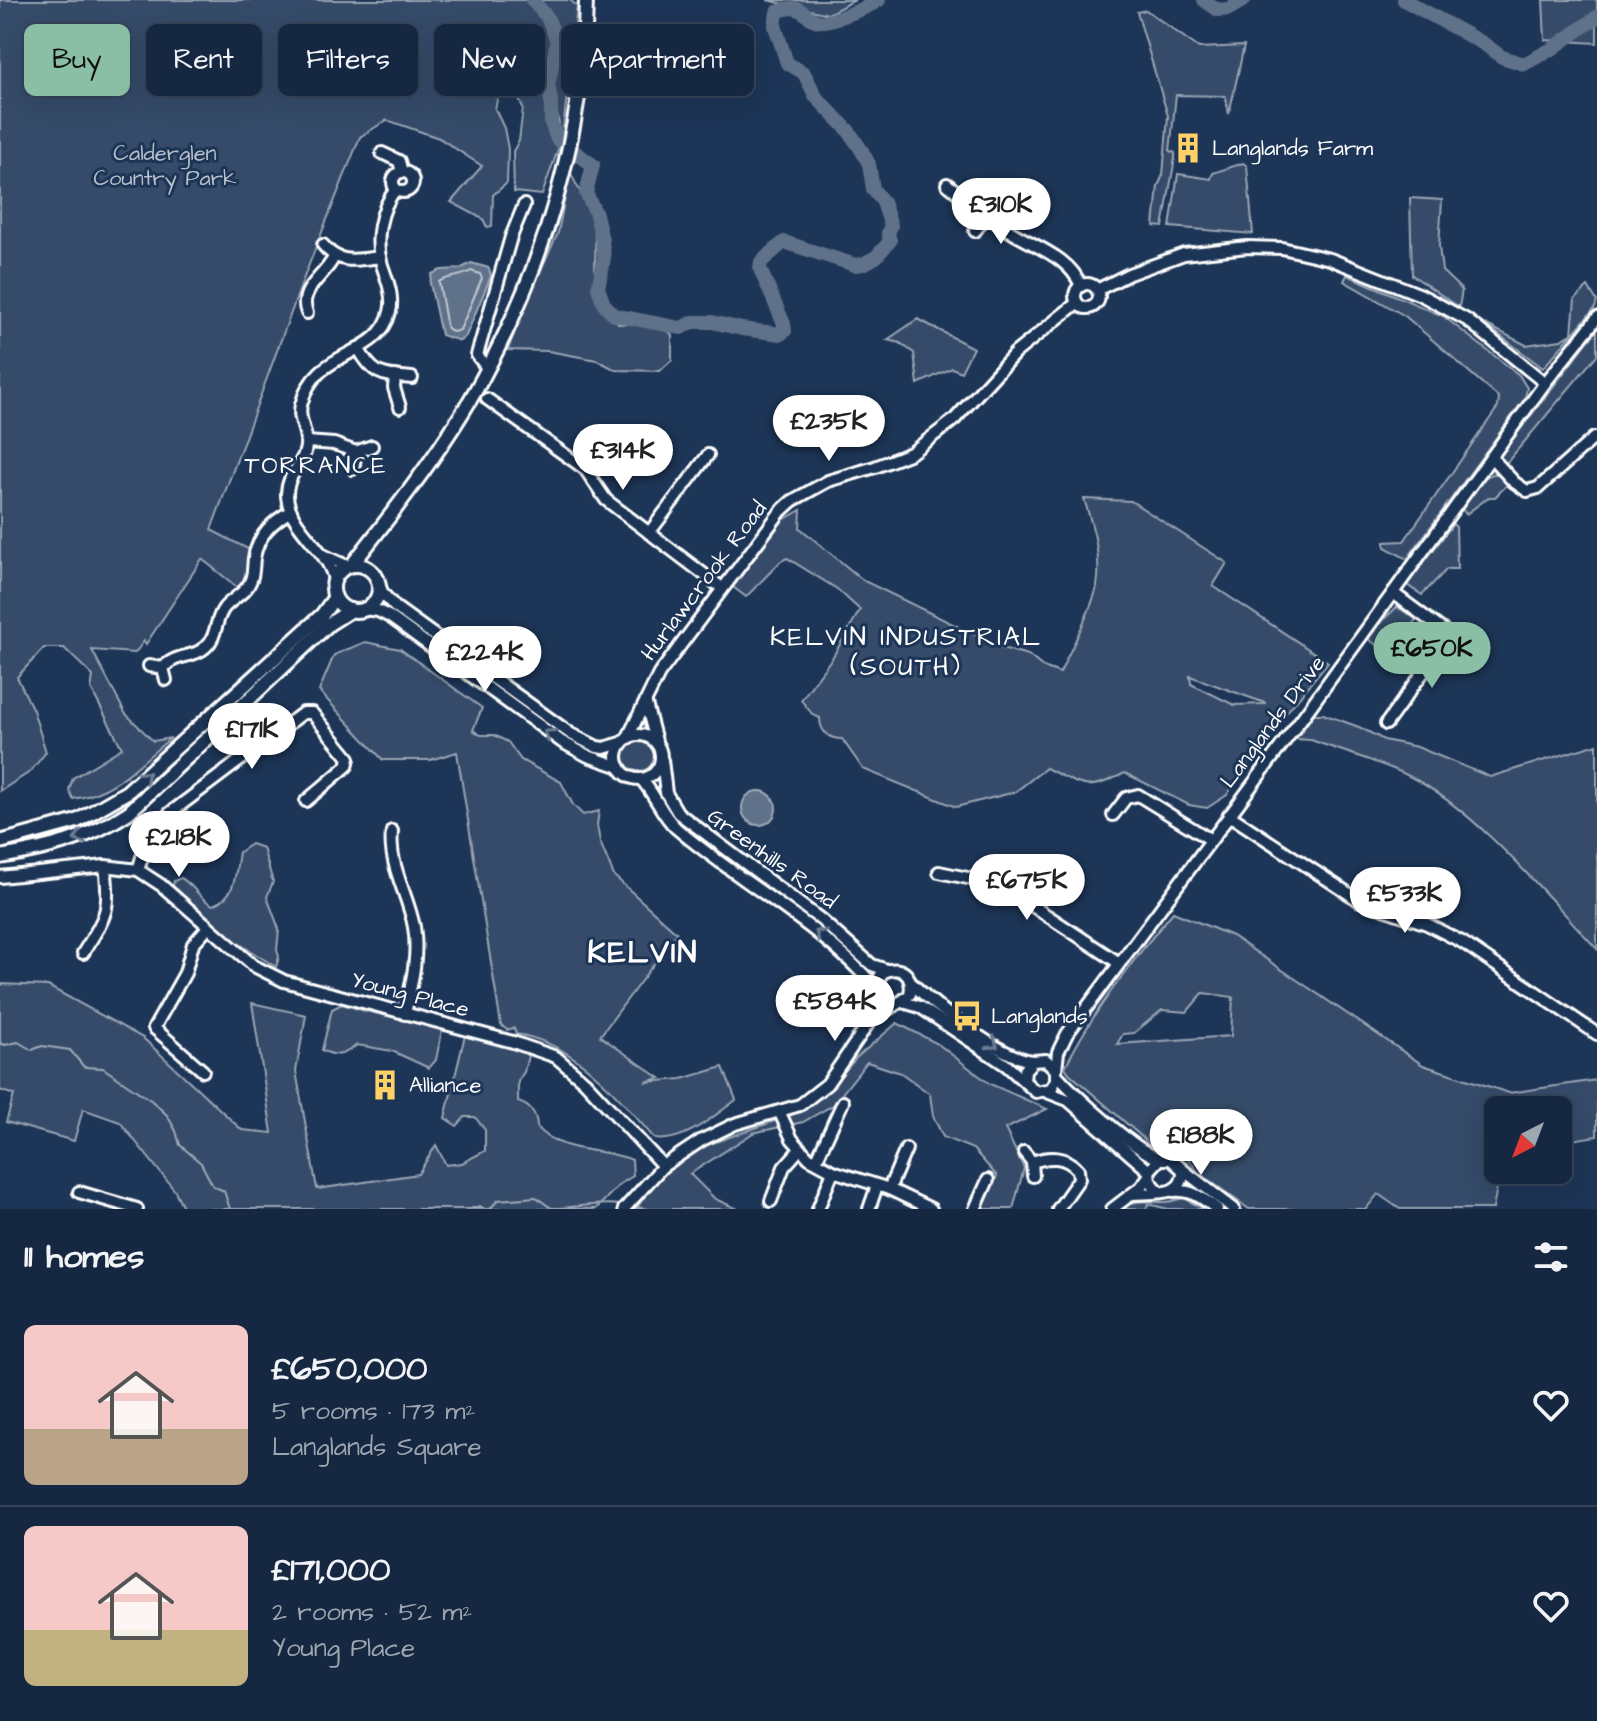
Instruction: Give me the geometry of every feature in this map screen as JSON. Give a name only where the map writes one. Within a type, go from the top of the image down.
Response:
[{"type":"main road","points":[[358,610],[340,604],[335,597],[334,580],[384,524],[458,418],[515,312],[537,259],[574,124],[586,0]]},
{"type":"main road","points":[[369,569],[384,524]]},
{"type":"main road","points":[[0,857],[85,837],[129,812],[329,624],[377,598],[378,582],[369,569],[350,565]]},
{"type":"main road","points":[[0,842],[77,821],[127,792],[322,615],[335,597]]},
{"type":"street","points":[[382,153],[399,161],[402,172],[410,176],[413,186],[405,192],[396,189]]},
{"type":"street","points":[[334,580],[332,570],[291,511],[287,494],[288,484],[306,451],[307,442],[299,416],[310,380],[322,368],[376,337],[391,308],[389,287],[380,257],[379,230],[389,198],[396,189],[395,177],[402,172]]},
{"type":"street","points":[[947,184],[1008,231],[1052,255],[1075,273],[1081,286]]},
{"type":"street","points":[[487,368],[477,355],[511,237],[524,205]]},
{"type":"street","points":[[975,231],[987,215]]},
{"type":"street","points":[[323,245],[334,257],[351,261],[380,257]]},
{"type":"street","points":[[1097,290],[1129,274],[1184,254],[1247,247],[1282,248],[1330,259],[1421,295],[1467,320],[1545,383],[1597,318]]},
{"type":"street","points":[[307,313],[305,295],[327,271],[334,257]]},
{"type":"street","points":[[1088,285],[1097,290],[1099,297],[1094,306],[1083,308],[1077,303],[1076,292],[1081,286],[1088,285]]},
{"type":"street","name":"Hurlawcrook Road","points":[[624,740],[646,704],[659,674],[780,512],[792,501],[828,481],[911,453],[954,420],[1015,353],[1077,303]]},
{"type":"street","points":[[358,348],[372,370],[412,378]]},
{"type":"street","points":[[395,376],[394,391],[400,407]]},
{"type":"street","name":"Langlands Drive","points":[[1035,1060],[1061,1044],[1545,383]]},
{"type":"street","points":[[487,399],[585,469],[606,500],[722,588]]},
{"type":"street","points":[[1491,457],[1527,491],[1538,488],[1594,438]]},
{"type":"street","points":[[307,442],[334,444],[356,452],[372,446]]},
{"type":"street","points":[[353,469],[356,452]]},
{"type":"street","points":[[649,533],[708,455]]},
{"type":"street","points":[[163,668],[173,659],[192,656],[208,645],[222,610],[250,584],[255,551],[265,531],[275,520],[291,511]]},
{"type":"street","points":[[320,553],[335,563],[350,565]]},
{"type":"street","points":[[378,582],[383,594],[395,607],[535,710],[590,745],[604,748],[642,734],[656,741]]},
{"type":"street","points":[[1393,593],[1460,643]]},
{"type":"street","points":[[358,610],[378,611],[390,617],[562,742],[588,756],[620,767]]},
{"type":"street","points":[[1386,724],[1450,635]]},
{"type":"street","points":[[149,666],[163,668]]},
{"type":"street","points":[[163,668],[166,680]]},
{"type":"street","points":[[624,740],[617,755],[620,767],[627,775],[641,779],[652,775],[662,760],[646,704]]},
{"type":"street","points":[[138,870],[149,836],[170,813],[303,713],[312,713],[349,758],[347,766],[306,801]]},
{"type":"street","name":"Greenhills Road","points":[[662,760],[666,793],[683,819],[820,919],[872,965],[887,970]]},
{"type":"street","name":"Greenhills Road","points":[[641,779],[674,825],[815,930],[856,965],[877,991]]},
{"type":"street","points":[[1113,815],[1126,798],[1138,795],[1211,840]]},
{"type":"street","points":[[1229,815],[1360,901],[1427,924],[1462,942],[1597,1034]]},
{"type":"street","points":[[392,831],[390,849],[414,928],[415,964],[405,1014]]},
{"type":"street","points":[[83,953],[105,917],[110,898],[105,866]]},
{"type":"street","name":"Young Place","points":[[0,877],[105,866],[138,870],[161,885],[254,966],[284,981],[513,1042],[556,1057],[585,1082],[663,1166]]},
{"type":"street","points":[[939,872],[1001,885],[1119,963]]},
{"type":"street","points":[[203,1071],[154,1028],[185,973],[193,944],[208,927]]},
{"type":"street","points":[[624,1209],[663,1166],[702,1140],[735,1124],[800,1105],[827,1084],[870,1021],[879,978],[887,970],[896,969],[905,972],[912,984],[1018,1059],[1050,1062],[1072,1091],[1144,1152],[1160,1159],[1171,1159],[1234,1209]]},
{"type":"street","points":[[870,1021],[910,994],[912,984]]},
{"type":"street","points":[[877,991],[884,1001],[920,1007],[1006,1065],[1031,1090],[1056,1093],[1068,1100],[1145,1165],[1152,1186],[1159,1191]]},
{"type":"street","name":"Langlands Drive","points":[[1056,1072],[1061,1044]]},
{"type":"street","points":[[1024,1081],[1025,1070],[1035,1060]]},
{"type":"street","points":[[1047,1092],[1055,1085],[1056,1072]]},
{"type":"street","points":[[816,1161],[843,1102]]},
{"type":"street","points":[[780,1113],[792,1139],[816,1161],[833,1171],[889,1189],[931,1209]]},
{"type":"street","points":[[771,1201],[784,1167],[800,1149]]},
{"type":"street","points":[[889,1189],[906,1149]]},
{"type":"street","points":[[1024,1152],[1032,1162],[1033,1176]]},
{"type":"street","points":[[1032,1162],[1051,1157],[1063,1159],[1078,1170],[1079,1179],[1058,1209]]},
{"type":"street","points":[[1112,1209],[1141,1187],[1160,1159]]},
{"type":"street","points":[[1173,1191],[1183,1180],[1183,1170]]},
{"type":"street","points":[[818,1209],[833,1171]]},
{"type":"street","points":[[975,1209],[988,1180]]},
{"type":"street","points":[[869,1209],[877,1186]]},
{"type":"street","points":[[1132,1194],[1184,1190],[1195,1193],[1217,1209]]},
{"type":"street","points":[[79,1192],[137,1209]]},
{"type":"green space","name":"Calderglen Country Park","points":[[0,0],[532,0],[553,28],[555,39],[546,87],[547,102],[560,131],[552,84],[561,41],[561,96],[567,96],[562,138],[542,195],[514,192],[513,151],[519,141],[523,108],[517,96],[545,96],[545,24],[434,24],[434,96],[498,96],[495,109],[504,128],[508,149],[507,183],[493,195],[492,226],[487,227],[483,219],[451,202],[482,166],[439,138],[387,120],[360,137],[306,272],[211,530],[250,550],[245,582],[238,588],[202,559],[146,644],[144,641],[135,653],[92,650],[125,713],[153,741],[171,738],[115,784],[73,799],[69,790],[73,778],[122,748],[91,689],[93,676],[64,648],[44,648],[17,677],[33,710],[46,752],[30,772],[0,791]]},
{"type":"green space","name":"Calderglen Country Park","points":[[537,0],[570,0],[577,6],[575,24],[561,24],[561,41]]},
{"type":"green space","points":[[767,0],[855,0],[828,14]]},
{"type":"green space","points":[[1543,0],[1597,0],[1597,43],[1545,40]]},
{"type":"green space","points":[[1146,10],[1199,48],[1244,46],[1229,114],[1225,96],[1176,95],[1170,151],[1175,153],[1175,158],[1163,227],[1154,226],[1158,186],[1163,175],[1168,116],[1137,12]]},
{"type":"green space","points":[[1243,163],[1247,166],[1253,234],[1170,227],[1178,174],[1211,179],[1213,173]]},
{"type":"green space","points":[[570,171],[592,217],[596,286],[607,311],[619,324],[661,323],[672,335],[672,360],[660,371],[616,370],[597,360],[548,351],[508,350],[558,233]]},
{"type":"green space","points":[[1410,198],[1442,200],[1439,246],[1442,271],[1462,290],[1459,307],[1412,275]]},
{"type":"green space","points":[[1347,275],[1443,316],[1519,375],[1527,388],[1525,398],[1407,559],[1385,547],[1385,542],[1404,541],[1498,407],[1499,398],[1405,316],[1344,281]]},
{"type":"green space","points":[[1588,287],[1597,301],[1595,308],[1543,368],[1485,324],[1526,345],[1561,340],[1572,334],[1575,299]]},
{"type":"green space","points":[[918,319],[973,348],[961,372],[952,368],[918,384],[914,353],[900,343],[887,340]]},
{"type":"green space","points":[[1597,330],[1597,355],[1504,466],[1499,457]]},
{"type":"green space","points":[[1498,473],[1510,482],[1495,497],[1489,497],[1466,514],[1462,509],[1476,486]]},
{"type":"green space","points":[[1084,499],[1131,501],[1227,563],[1213,586],[1328,662],[1262,742],[1227,795],[1207,808],[1189,805],[1125,773],[1101,783],[1085,785],[1046,768],[1015,792],[956,807],[863,769],[842,739],[826,734],[820,718],[813,715],[801,700],[832,658],[860,610],[837,589],[787,558],[746,597],[733,587],[783,520],[801,510],[800,528],[864,581],[1002,648],[1028,655],[1043,667],[1060,673],[1097,586],[1097,553]],"holes":[[[1190,676],[1265,703],[1234,705],[1191,684]]]},
{"type":"green space","points":[[1453,524],[1456,527],[1457,569],[1447,569],[1422,595],[1407,585]]},
{"type":"green space","points":[[1397,607],[1416,619],[1413,624],[1432,636],[1409,667],[1368,639]]},
{"type":"green space","points":[[365,642],[400,649],[482,708],[473,730],[508,742],[521,760],[561,782],[573,805],[583,815],[599,811],[597,825],[600,842],[614,876],[677,933],[600,1036],[660,1078],[645,1082],[682,1079],[723,1067],[736,1100],[688,1133],[655,1139],[610,1089],[577,1060],[558,1048],[516,1034],[514,1028],[507,1030],[501,1025],[457,752],[430,760],[383,760],[319,691],[334,655]]},
{"type":"green space","points":[[1314,714],[1323,714],[1359,727],[1384,740],[1417,747],[1490,777],[1597,744],[1597,949],[1509,855],[1434,791],[1385,766],[1311,740],[1296,739]]},
{"type":"green space","points":[[639,741],[650,745],[654,756],[650,767],[639,771],[628,767],[624,756],[628,745]]},
{"type":"green space","points":[[251,844],[263,848],[273,882],[267,897],[279,929],[276,967],[227,936],[173,886],[174,881],[181,878],[208,903],[213,905],[221,901],[234,883],[239,852]]},
{"type":"green space","points":[[1173,912],[1232,936],[1423,1065],[1509,1093],[1597,1080],[1597,1136],[1572,1140],[1572,1096],[1484,1096],[1484,1184],[1497,1184],[1493,1209],[1400,1209],[1378,1194],[1366,1209],[1249,1209],[1198,1172],[1183,1152],[1150,1144],[1065,1067],[1101,1006]],"holes":[[[1203,993],[1233,997],[1231,1036],[1117,1044],[1123,1034],[1134,1033],[1162,1010],[1187,1012]]]},
{"type":"green space","points":[[0,984],[48,986],[143,1038],[242,1130],[272,1133],[252,1003],[306,1015],[296,1071],[317,1189],[418,1174],[436,1145],[446,1165],[462,1163],[485,1151],[485,1130],[475,1117],[465,1117],[457,1126],[445,1118],[465,1035],[519,1049],[528,1056],[518,1081],[518,1102],[532,1111],[537,1127],[547,1136],[570,1146],[632,1160],[633,1176],[620,1184],[596,1209],[184,1209],[175,1191],[120,1122],[83,1109],[74,1141],[6,1122],[14,1095],[0,1090]]},
{"type":"green space","points":[[342,1004],[442,1030],[436,1060],[429,1068],[392,1051],[357,1045],[340,1054],[322,1050],[332,1009]]},
{"type":"green space","points":[[897,1023],[938,1044],[990,1084],[1047,1109],[1005,1129],[1024,1168],[1013,1209],[983,1209],[997,1176],[973,1149],[943,1137],[933,1116],[930,1094],[901,1073],[867,1062],[833,1105],[803,1122],[753,1133],[690,1174],[715,1199],[738,1209],[636,1209],[660,1176],[681,1158],[707,1145],[789,1116],[824,1096],[856,1058]]},
{"type":"green space","points":[[1184,1198],[1204,1209],[1168,1209],[1148,1204],[1146,1209],[1121,1209],[1137,1202],[1167,1202]]},
{"type":"water","points":[[471,263],[489,268],[491,276],[466,336],[460,341],[441,335],[430,283],[432,274],[460,269]]},
{"type":"water","points":[[759,791],[771,796],[776,808],[771,820],[759,825],[747,820],[742,808],[747,796]]},
{"type":"waterway","points":[[532,0],[547,17],[557,41],[548,86],[551,123],[557,139],[593,165],[586,193],[596,214],[602,240],[604,258],[598,288],[604,304],[614,315],[681,328],[693,322],[712,322],[781,334],[785,331],[784,324],[760,269],[761,262],[784,242],[855,265],[863,264],[876,257],[890,241],[888,233],[891,226],[883,202],[873,189],[869,164],[862,151],[848,130],[816,97],[804,73],[787,63],[775,26],[777,12],[792,8],[812,19],[823,21],[849,14],[879,0]]},
{"type":"waterway","points":[[1204,0],[1218,10],[1229,9],[1244,0]]},
{"type":"waterway","points":[[1404,0],[1502,57],[1524,64],[1552,49],[1597,17]]},
{"type":"waterway","points":[[0,1043],[18,1042],[32,1050],[42,1046],[70,1050],[84,1067],[103,1068],[152,1101],[167,1115],[180,1145],[201,1163],[213,1186],[224,1191],[230,1209]]},
{"type":"waterway","points":[[490,1209],[498,1200],[536,1197],[552,1208],[619,1205]]},
{"type":"waterway","points":[[470,1209],[480,1206],[485,1209]]},
{"type":"waterway","points":[[634,1207],[649,1209]]},
{"type":"place","name":"Langlands Farm","points":[[1188,148]]},
{"type":"place","name":"Langlands","points":[[967,1016]]},
{"type":"place","name":"Alliance","points":[[385,1085]]},
{"type":"district","name":"TORRANCE","points":[[316,466]]},
{"type":"district","name":"KELVIN INDUSTRIAL (SOUTH)","points":[[906,652]]},
{"type":"district","name":"KELVIN","points":[[643,953]]}]
